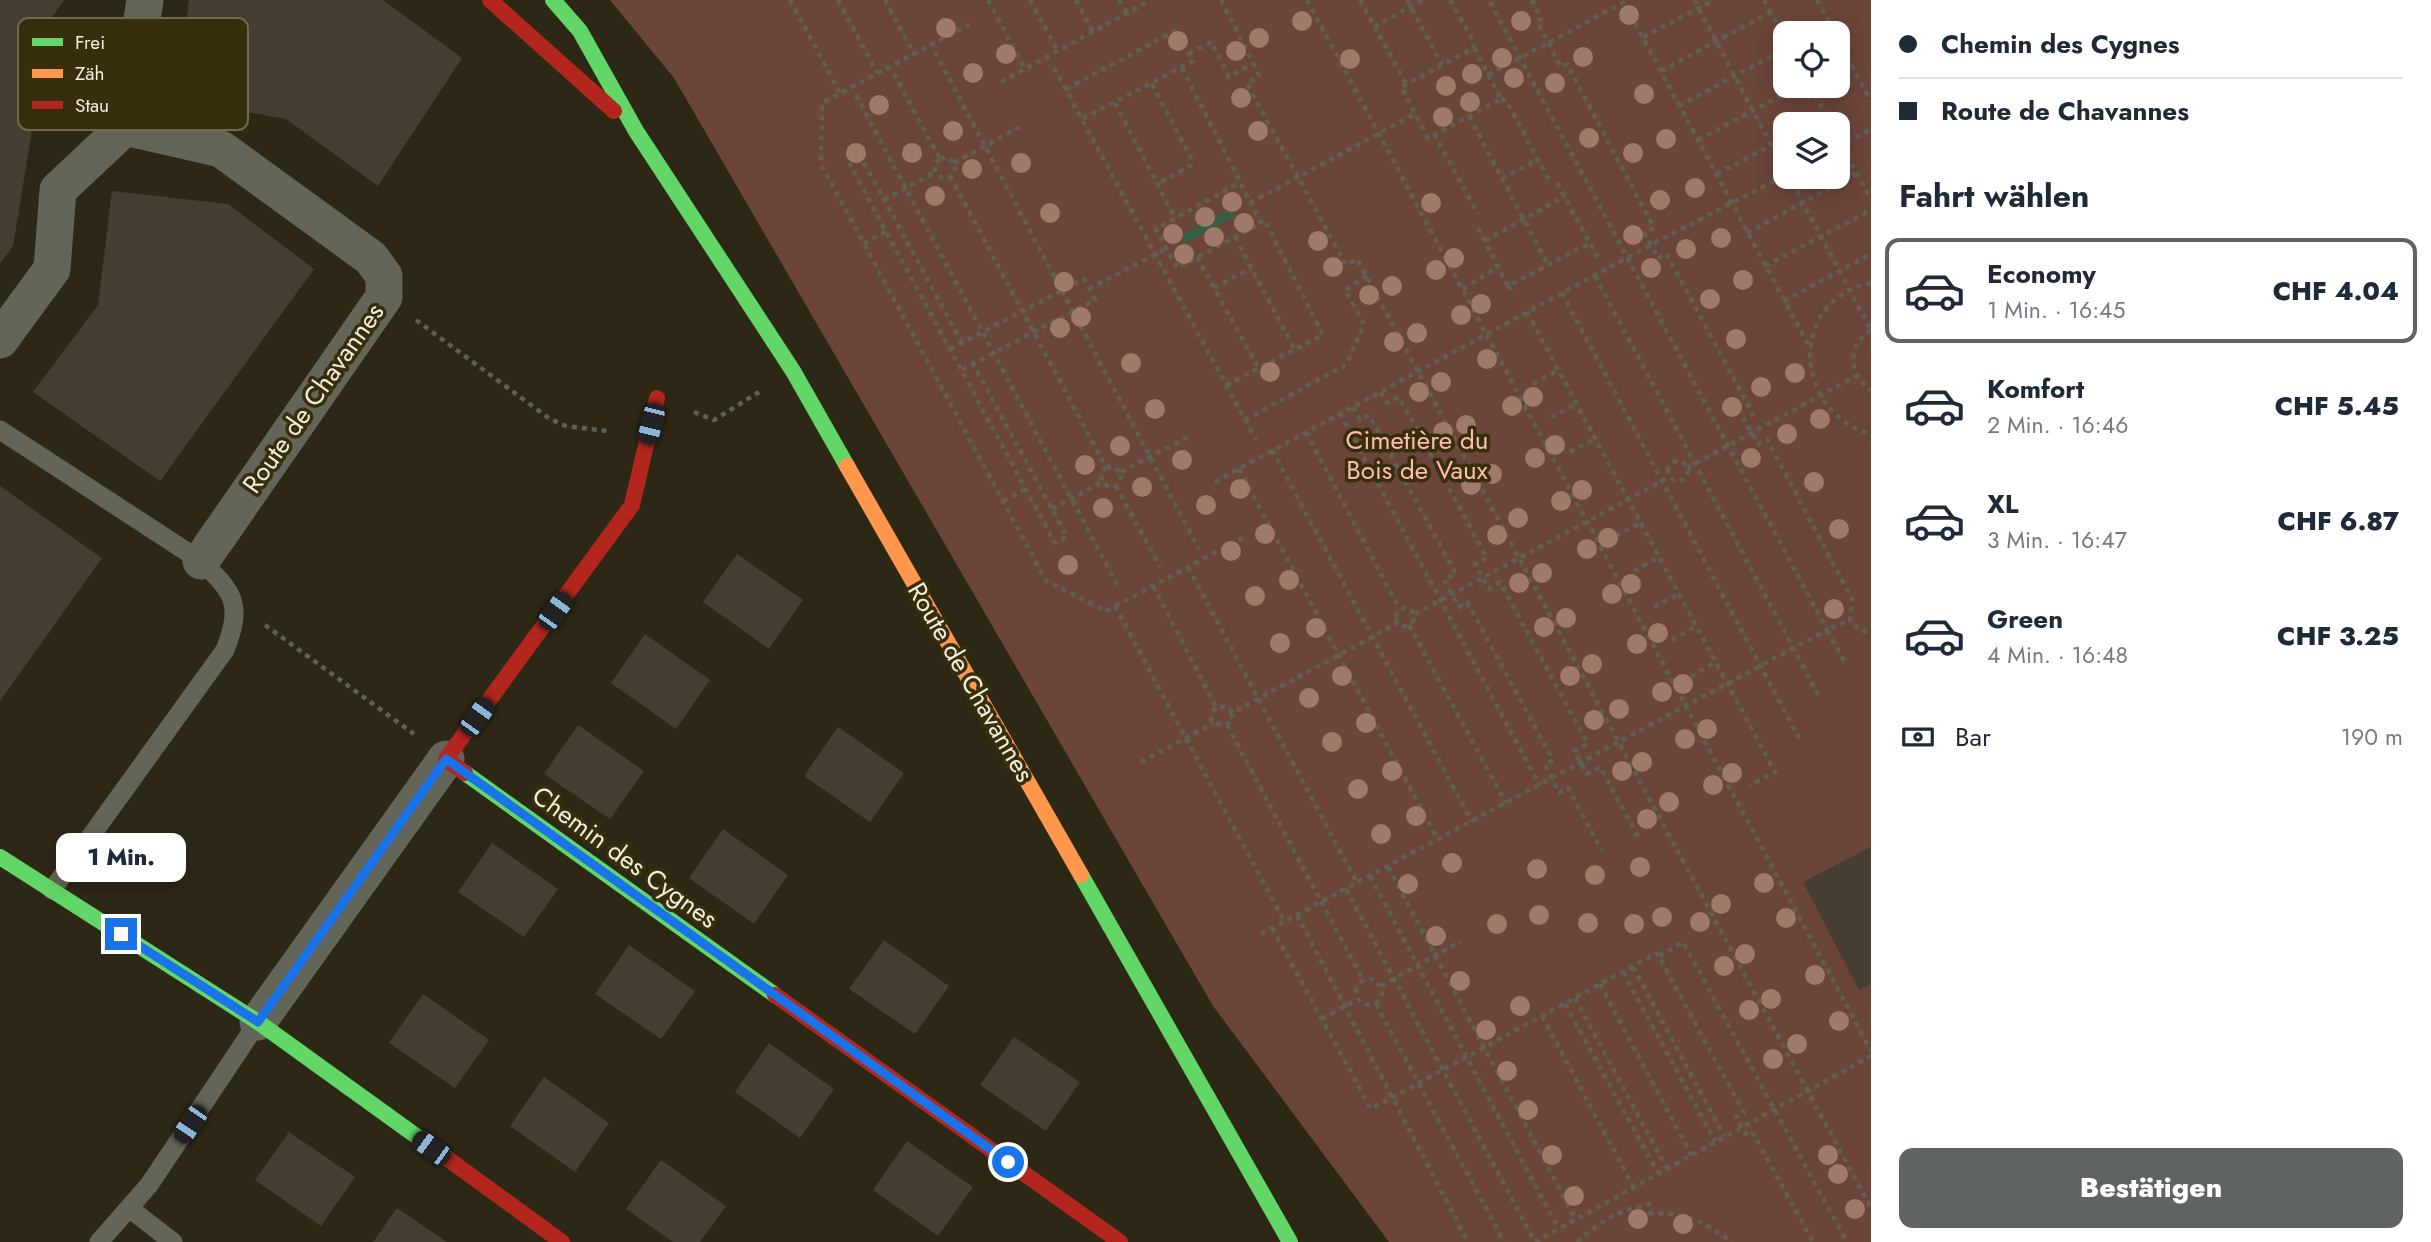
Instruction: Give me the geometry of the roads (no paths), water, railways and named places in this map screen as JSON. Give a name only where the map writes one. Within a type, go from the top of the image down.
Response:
[{"type":"street","points":[[142,18],[145,0]]},
{"type":"street","name":"Route de Chavannes","points":[[490,0],[636,131]]},
{"type":"street","name":"Route de Chavannes","points":[[554,0],[580,30],[636,131],[793,371],[1290,1242]]},
{"type":"street","points":[[0,341],[52,269],[58,190],[122,130]]},
{"type":"street","name":"Route de Chavannes","points":[[138,130],[221,149],[371,258],[384,276],[384,297],[201,561]]},
{"type":"street","points":[[258,1022],[632,505],[657,397]]},
{"type":"street","name":"Chemin des Cygnes","points":[[446,759],[1120,1242]]},
{"type":"street","points":[[0,857],[258,1022],[562,1242]]},
{"type":"lane","points":[[0,430],[201,561],[228,586],[234,602],[234,627],[225,650],[52,890]]},
{"type":"lane","points":[[100,1242],[149,1185],[258,1022]]},
{"type":"lane","points":[[129,1208],[173,1242]]},
{"type":"park label","name":"Cimetière du Bois de Vaux","points":[[1417,455]]}]
